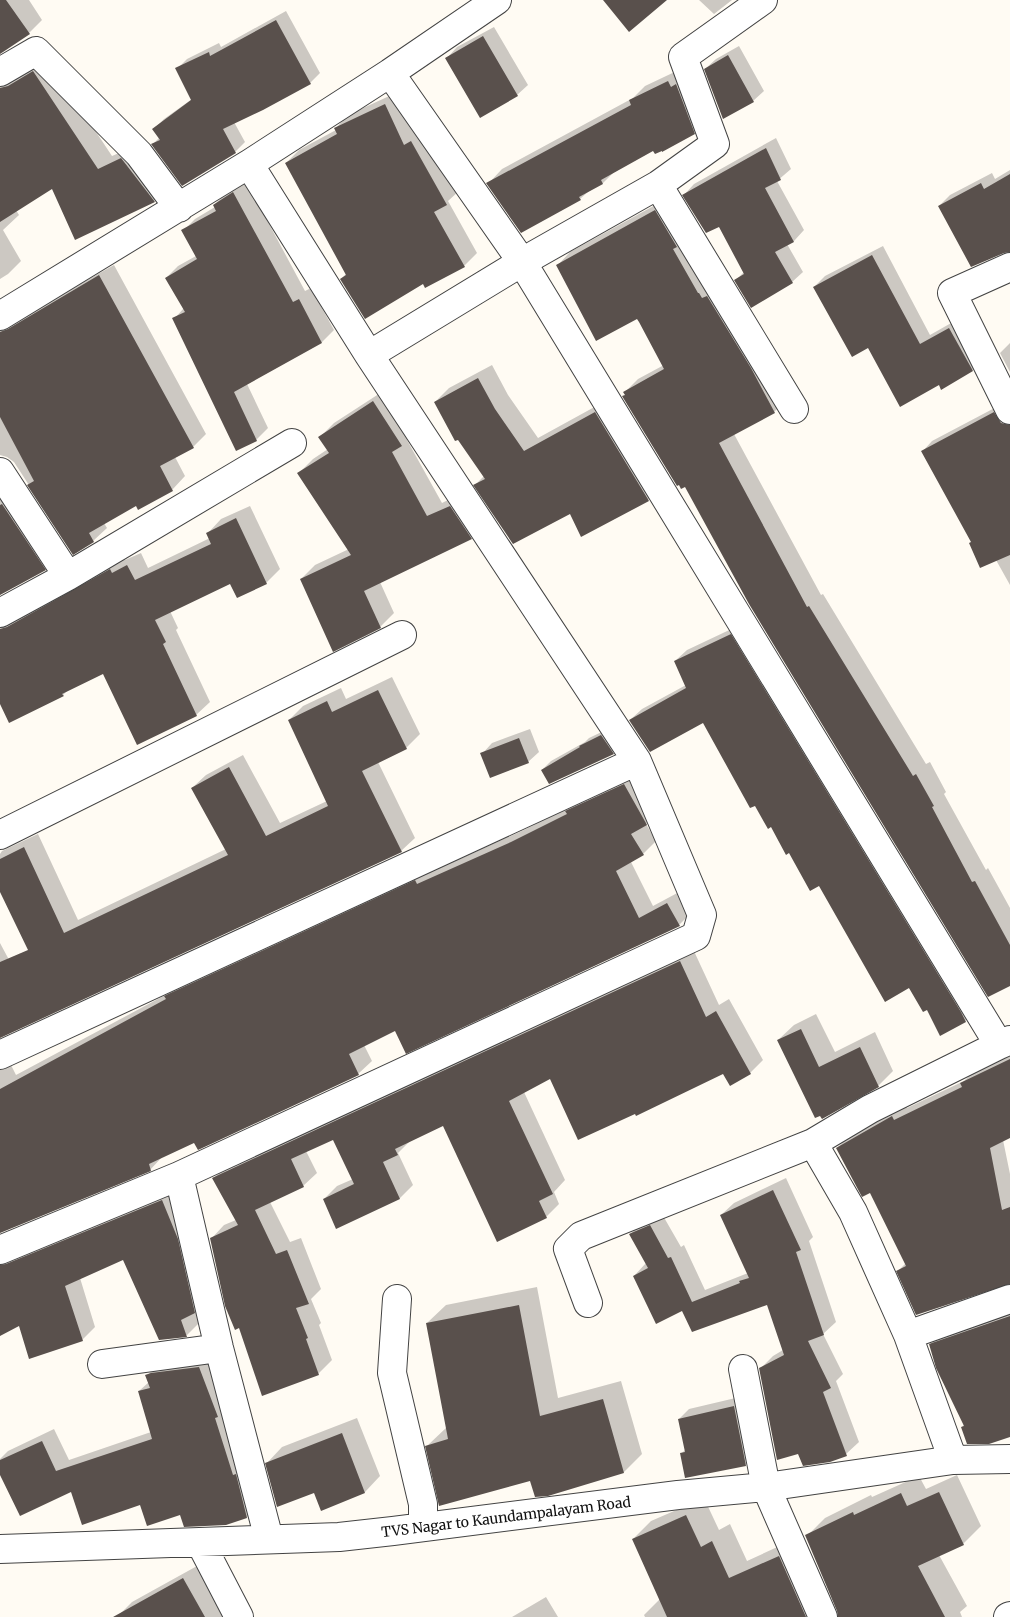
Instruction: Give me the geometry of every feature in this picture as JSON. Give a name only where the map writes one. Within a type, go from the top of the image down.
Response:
[{"type":"street","points":[[0,316],[249,164],[390,73],[497,0]]},
{"type":"street","points":[[369,355],[522,262],[658,185],[715,144],[683,57],[763,0]]},
{"type":"street","points":[[0,72],[36,51],[139,154],[179,208]]},
{"type":"street","points":[[390,73],[522,262],[1005,1042],[870,1109],[813,1143],[580,1236],[568,1249],[588,1303]]},
{"type":"street","points":[[0,1250],[179,1176],[696,936],[702,915],[637,761],[369,355],[249,164]]},
{"type":"street","points":[[658,185],[794,409]]},
{"type":"street","points":[[1010,267],[952,293],[1010,410]]},
{"type":"street","points":[[0,613],[68,576],[292,442]]},
{"type":"street","points":[[0,472],[68,576]]},
{"type":"street","points":[[0,835],[402,635]]},
{"type":"street","points":[[0,1055],[637,761]]},
{"type":"street","points":[[813,1143],[852,1212],[908,1335],[953,1460]]},
{"type":"street","points":[[179,1176],[219,1348],[269,1539]]},
{"type":"street","points":[[397,1299],[392,1372],[423,1504],[423,1527]]},
{"type":"street","points":[[908,1335],[1010,1299]]},
{"type":"street","points":[[102,1364],[219,1348]]},
{"type":"street","points":[[743,1369],[766,1486],[823,1617]]},
{"type":"street","name":"TVS Nagar to Kaundampalayam Road","points":[[0,1549],[339,1536],[766,1486],[953,1460],[1010,1459]]},
{"type":"street","points":[[200,1542],[239,1617]]},
{"type":"building","points":[[0,0],[6,0],[30,34],[0,54]]},
{"type":"building","points":[[603,0],[667,0],[629,32]]},
{"type":"building","points":[[276,20],[311,84],[223,129],[236,153],[182,186],[151,144],[160,140],[152,129],[191,100],[175,68],[209,52],[210,56]]},
{"type":"building","points":[[483,36],[518,96],[480,118],[445,58]]},
{"type":"building","points":[[728,55],[754,102],[723,119],[704,69]]},
{"type":"building","points":[[33,71],[98,169],[121,158],[155,202],[75,240],[52,189],[0,222],[0,88],[8,86]]},
{"type":"building","points":[[668,81],[671,87],[676,84],[695,134],[662,152],[655,154],[653,151],[601,180],[603,184],[579,197],[581,200],[521,233],[486,183],[631,105],[629,100]]},
{"type":"building","points":[[385,104],[404,145],[411,141],[447,205],[434,212],[465,267],[425,288],[423,284],[365,319],[340,279],[346,275],[285,163],[337,134],[334,128]]},
{"type":"building","points":[[766,148],[781,180],[765,188],[794,242],[775,252],[793,283],[751,308],[734,280],[744,274],[719,227],[706,233],[682,195]]},
{"type":"building","points":[[1010,174],[1010,252],[971,267],[938,206],[981,183],[984,189]]},
{"type":"building","points":[[233,192],[293,302],[299,299],[322,343],[234,392],[257,441],[236,451],[172,318],[185,312],[165,278],[197,259],[181,230],[216,211],[213,205]]},
{"type":"building","points":[[655,210],[677,247],[673,249],[698,293],[702,298],[707,296],[751,368],[775,413],[719,443],[807,607],[809,606],[913,776],[916,774],[972,882],[975,881],[1010,945],[1010,986],[988,997],[749,604],[685,487],[681,489],[679,485],[677,486],[622,396],[625,395],[623,392],[664,369],[639,322],[637,319],[596,341],[556,265]]},
{"type":"building","points":[[872,255],[920,344],[949,328],[973,371],[941,390],[939,385],[900,407],[868,348],[852,357],[813,287]]},
{"type":"building","points":[[99,275],[194,448],[160,466],[173,491],[138,510],[136,506],[89,533],[94,542],[73,555],[27,485],[34,481],[0,417],[0,332]]},
{"type":"building","points":[[478,378],[495,409],[524,451],[595,412],[649,501],[581,537],[570,514],[513,544],[473,485],[485,479],[458,440],[455,441],[434,402]]},
{"type":"building","points":[[373,401],[402,446],[392,452],[427,516],[450,506],[472,539],[364,591],[381,628],[333,652],[300,579],[351,555],[297,473],[329,453],[318,437]]},
{"type":"building","points":[[994,412],[1001,423],[1010,425],[1010,555],[980,568],[969,543],[971,542],[921,451]]},
{"type":"building","points":[[2,504],[46,570],[0,595],[0,505]]},
{"type":"building","points":[[236,518],[267,584],[237,598],[230,584],[155,620],[166,642],[163,644],[197,716],[137,745],[103,674],[9,723],[0,704],[0,629],[7,627],[110,569],[112,573],[127,565],[135,580],[211,544],[206,533]]},
{"type":"building","points":[[731,634],[966,1022],[940,1036],[927,1010],[923,1012],[909,988],[885,1002],[819,886],[810,891],[789,853],[786,855],[771,827],[768,829],[755,806],[750,808],[703,723],[650,752],[629,720],[686,688],[674,661]]},
{"type":"building","points":[[378,690],[407,749],[362,771],[402,852],[0,1038],[0,962],[28,950],[0,892],[0,859],[24,847],[64,933],[228,855],[191,788],[229,767],[266,836],[328,806],[288,720],[327,701],[332,712]]},
{"type":"building","points":[[601,735],[614,754],[549,784],[541,770],[579,746]]},
{"type":"building","points":[[519,738],[529,763],[490,778],[480,753]]},
{"type":"building","points":[[624,784],[647,825],[631,834],[644,855],[616,871],[639,918],[667,903],[680,926],[406,1054],[395,1031],[349,1054],[359,1075],[198,1150],[194,1143],[149,1164],[151,1171],[0,1233],[0,1089],[166,999],[164,996],[415,880],[417,884],[511,842],[567,814],[565,811]]},
{"type":"building","points":[[680,961],[706,1017],[716,1011],[751,1074],[730,1086],[723,1074],[636,1116],[635,1114],[578,1140],[550,1079],[509,1101],[553,1194],[539,1201],[547,1218],[497,1242],[443,1126],[395,1149],[398,1155],[383,1162],[400,1199],[336,1229],[323,1199],[354,1184],[333,1140],[291,1159],[304,1187],[255,1210],[276,1254],[287,1250],[309,1304],[296,1308],[308,1338],[306,1339],[319,1375],[262,1396],[239,1328],[235,1330],[225,1306],[210,1238],[238,1225],[212,1178]]},
{"type":"building","points":[[801,1029],[819,1067],[860,1047],[879,1087],[822,1119],[820,1116],[815,1118],[777,1040]]},
{"type":"building","points":[[1010,1059],[1010,1138],[990,1148],[1002,1210],[1010,1207],[1010,1284],[916,1315],[896,1271],[906,1266],[870,1193],[862,1197],[836,1148],[892,1116],[894,1120],[962,1087],[960,1083]]},
{"type":"building","points":[[773,1190],[801,1250],[796,1252],[824,1335],[808,1341],[831,1388],[823,1392],[847,1456],[830,1462],[803,1466],[798,1454],[777,1460],[759,1368],[784,1355],[767,1305],[692,1332],[682,1311],[656,1324],[633,1276],[648,1268],[629,1234],[650,1225],[668,1258],[671,1257],[692,1302],[749,1278],[720,1215]]},
{"type":"building","points":[[162,1200],[178,1239],[195,1313],[181,1320],[187,1337],[159,1340],[123,1260],[65,1286],[83,1341],[29,1359],[19,1326],[0,1336],[0,1265]]},
{"type":"building","points":[[519,1305],[540,1416],[603,1399],[624,1473],[548,1496],[535,1497],[530,1481],[439,1506],[425,1446],[448,1439],[426,1323]]},
{"type":"building","points":[[1010,1316],[1010,1437],[989,1444],[967,1444],[961,1427],[964,1426],[936,1368],[929,1344]]},
{"type":"building","points":[[199,1367],[218,1417],[215,1418],[233,1475],[236,1474],[247,1518],[226,1525],[184,1527],[180,1515],[147,1526],[140,1505],[82,1525],[71,1492],[20,1516],[0,1475],[0,1460],[42,1441],[56,1471],[152,1439],[138,1391],[150,1388],[145,1375]]},
{"type":"building","points":[[734,1406],[746,1466],[685,1478],[680,1453],[685,1452],[678,1419]]},
{"type":"building","points":[[342,1433],[365,1493],[321,1511],[314,1493],[277,1507],[265,1463]]},
{"type":"building","points":[[939,1492],[964,1545],[918,1566],[945,1617],[838,1617],[805,1535],[853,1512],[854,1515],[901,1493],[907,1506]]},
{"type":"building","points":[[686,1515],[701,1547],[712,1541],[729,1578],[779,1556],[806,1617],[667,1617],[632,1539]]},
{"type":"building","points":[[183,1578],[205,1617],[113,1617]]}]
